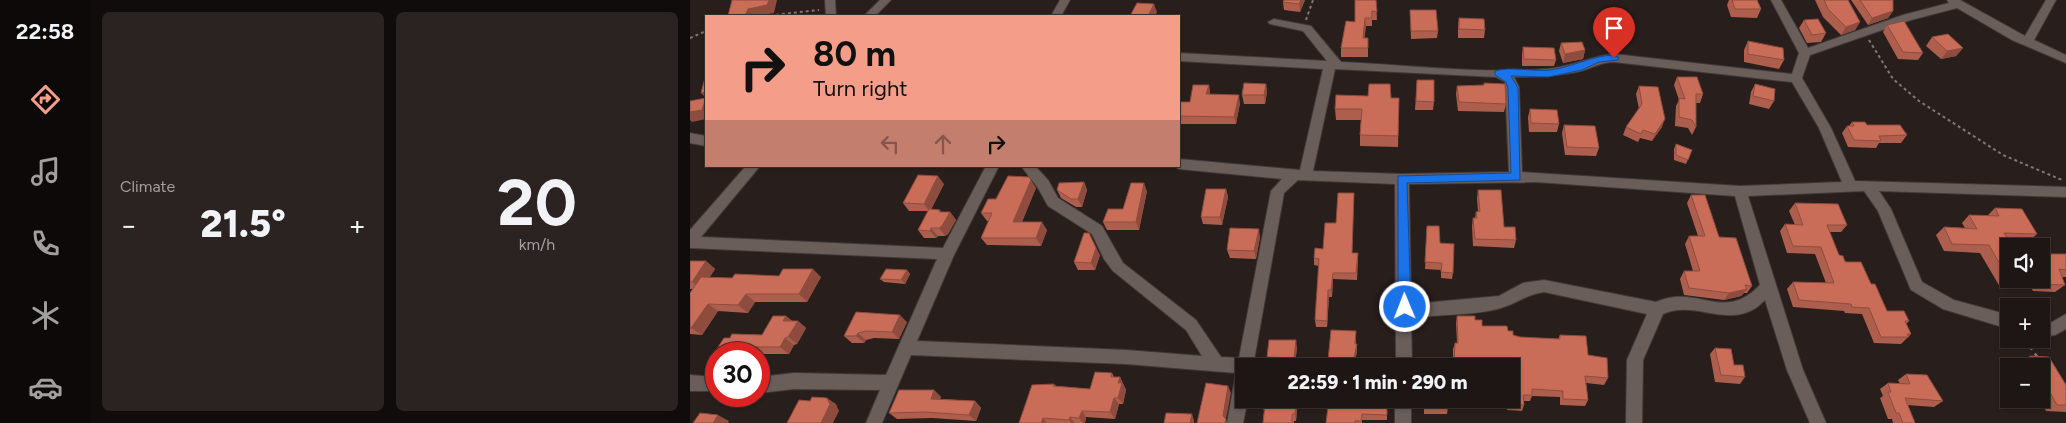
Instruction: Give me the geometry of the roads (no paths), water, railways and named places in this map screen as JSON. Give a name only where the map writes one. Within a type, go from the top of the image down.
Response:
[{"type":"street","points":[[870,15],[886,0]]},
{"type":"street","points":[[1057,15],[1065,0]]},
{"type":"street","points":[[1776,0],[1805,52]]},
{"type":"street","points":[[2027,42],[2051,0]]},
{"type":"street","points":[[1796,78],[1805,52],[1862,28],[1907,17],[1955,2],[2027,42],[2066,59]]},
{"type":"street","points":[[1274,22],[1307,28],[1334,65]]},
{"type":"street","points":[[1180,57],[1498,73],[1548,73],[1578,68],[1597,59],[1614,58],[1796,78],[1809,97],[1825,128],[1851,187]]},
{"type":"street","points":[[1246,358],[1278,191],[1300,175],[1334,65]]},
{"type":"street","points":[[1498,73],[1510,80],[1513,88],[1516,178]]},
{"type":"street","points":[[690,138],[705,141]]},
{"type":"street","points":[[1180,164],[1300,175],[1402,179],[1516,178],[1740,191],[1868,186],[2066,192]]},
{"type":"street","points":[[690,241],[715,208],[753,167]]},
{"type":"street","points":[[874,423],[948,254],[992,167]]},
{"type":"street","points":[[1028,167],[1043,184],[1053,202],[1097,230],[1105,242],[1109,255],[1118,267],[1191,325],[1217,364]]},
{"type":"street","points":[[1402,179],[1404,358]]},
{"type":"street","points":[[1868,186],[1884,209],[1916,286],[1925,293],[1951,306],[2000,320]]},
{"type":"street","points":[[1740,191],[1795,370],[1818,423]]},
{"type":"street","points":[[690,241],[948,254]]},
{"type":"street","points":[[1405,307],[1423,310],[1499,302],[1513,297],[1523,289],[1544,286],[1657,309],[1670,303],[1719,309],[1744,308],[1758,300],[1768,287]]},
{"type":"street","points":[[1634,423],[1636,360],[1657,309]]},
{"type":"street","points":[[2050,329],[2055,328],[2066,321]]},
{"type":"street","points":[[906,348],[1126,357],[1235,365]]},
{"type":"street","points":[[770,383],[794,381],[891,383]]},
{"type":"street","points":[[690,383],[705,384]]},
{"type":"street","points":[[1235,423],[1238,408]]},
{"type":"street","points":[[1403,408],[1403,423]]}]
